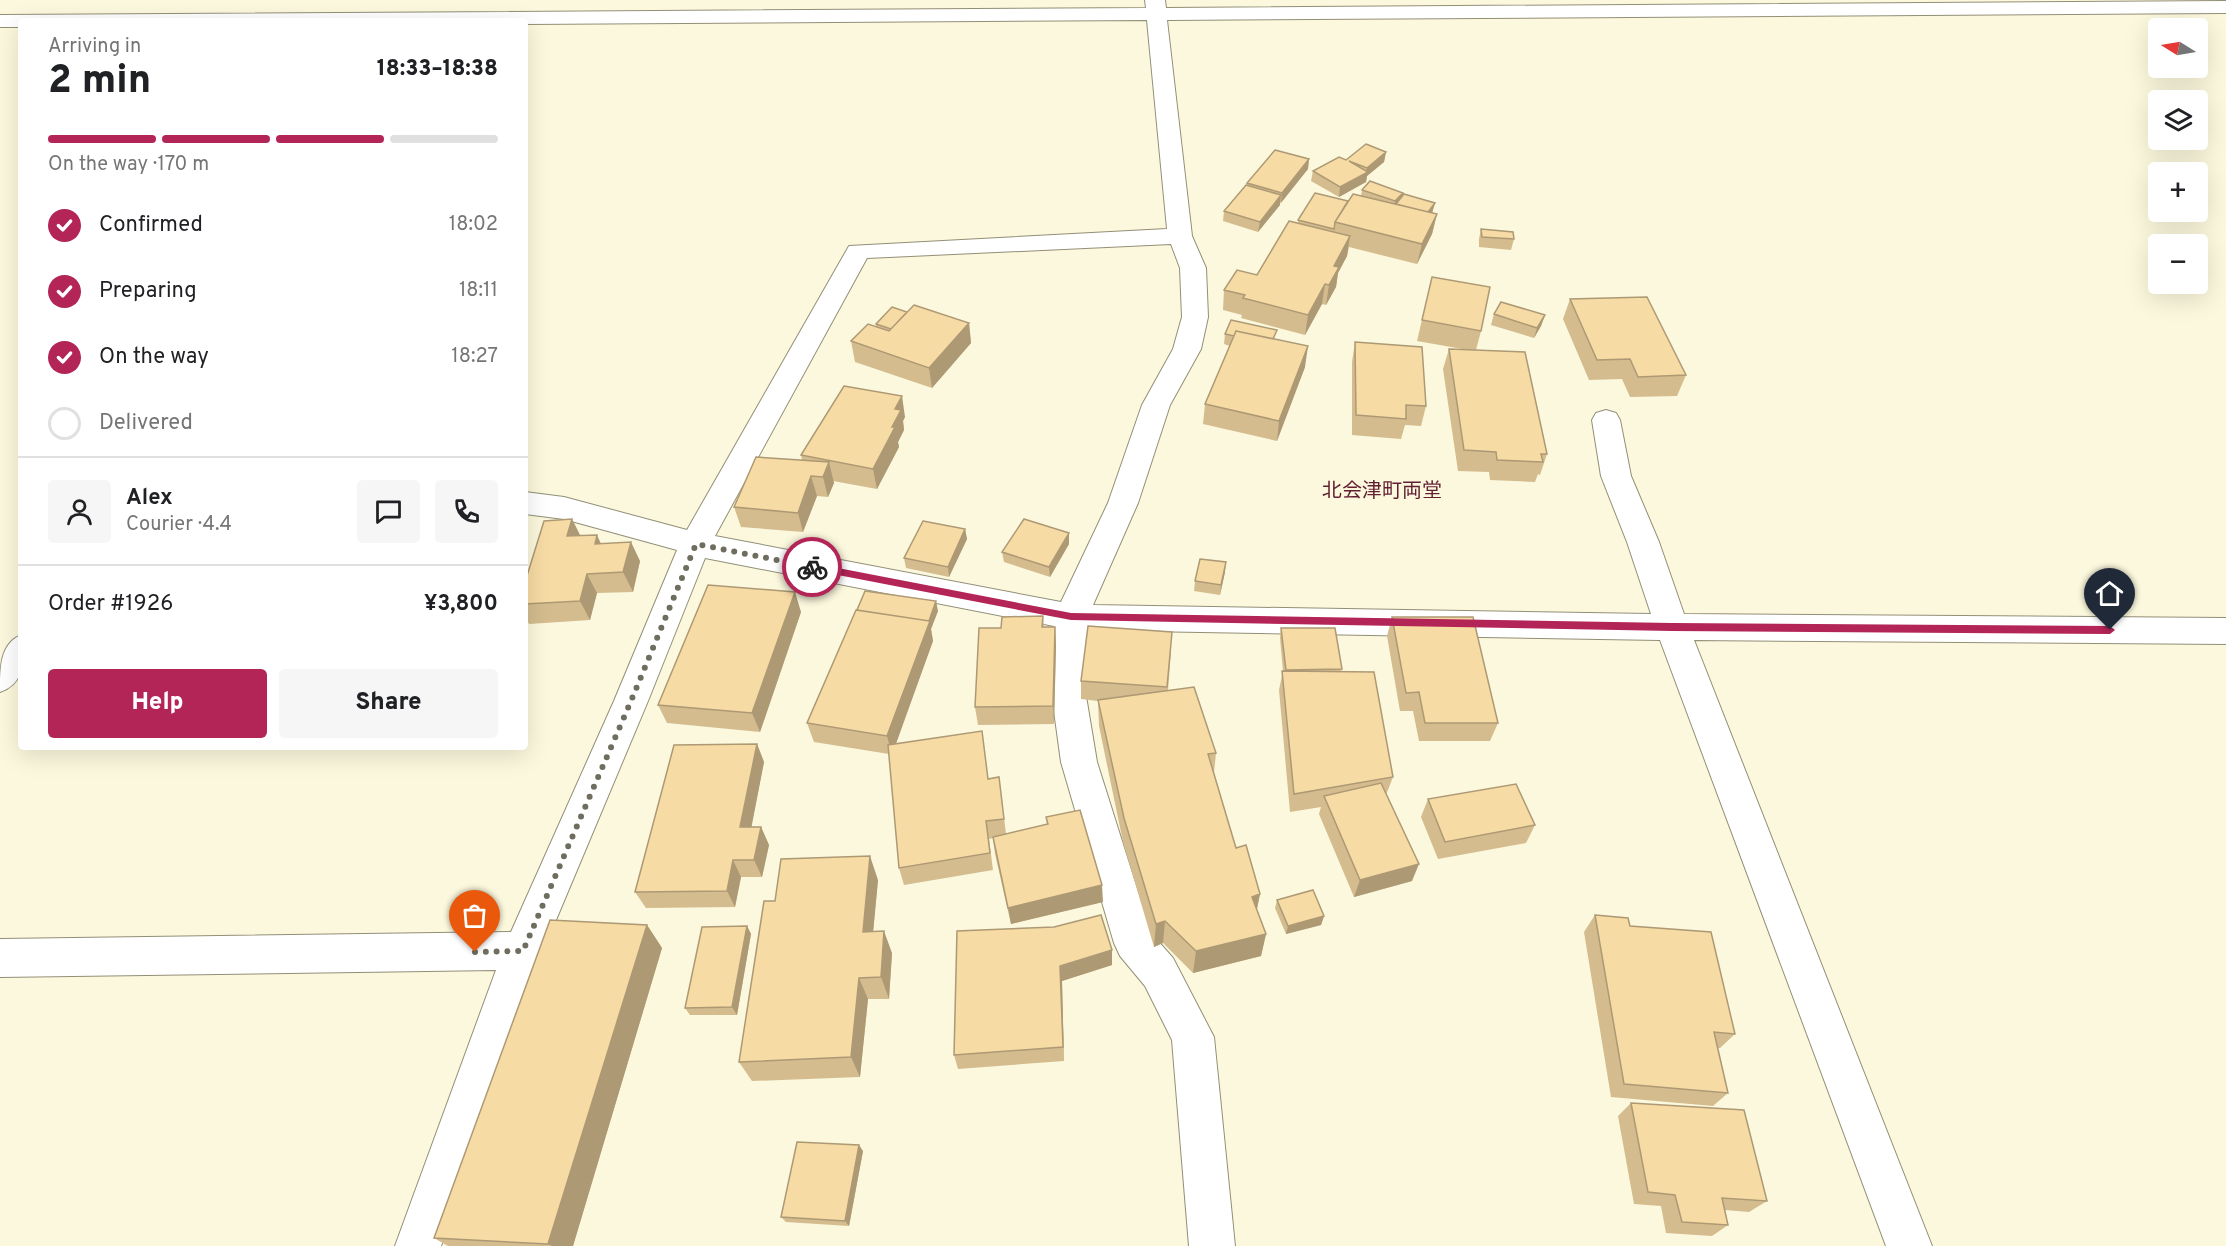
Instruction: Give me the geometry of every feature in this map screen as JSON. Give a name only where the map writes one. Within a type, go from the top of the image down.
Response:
[{"type":"street","points":[[451,18],[463,0]]},
{"type":"street","points":[[1156,7],[1180,236],[1193,267],[1195,317],[1187,349],[1156,405],[1123,503],[1071,616],[1069,696],[1082,772],[1134,943],[1159,972],[1193,1037],[1212,1246]]},
{"type":"street","points":[[528,19],[1156,7],[2226,7]]},
{"type":"street","points":[[0,21],[18,21]]},
{"type":"street","points":[[418,1246],[523,951],[696,544],[858,251],[1180,236]]},
{"type":"street","points":[[1606,420],[1617,476],[1643,542],[1672,627],[1909,1246]]},
{"type":"street","points":[[528,503],[564,508],[696,544],[1071,616],[1672,627],[2226,631]]},
{"type":"street","points":[[0,678],[18,652]]},
{"type":"street","points":[[0,958],[523,951]]},
{"type":"building","points":[[1366,144],[1386,152],[1367,168],[1349,161],[1368,172],[1340,187],[1313,171],[1339,157],[1346,160]]},
{"type":"building","points":[[1275,150],[1309,159],[1282,193],[1247,183]]},
{"type":"building","points":[[1370,181],[1403,193],[1395,201],[1362,190]]},
{"type":"building","points":[[1246,185],[1281,195],[1260,222],[1224,211]]},
{"type":"building","points":[[1315,193],[1348,201],[1335,222],[1334,229],[1298,220]]},
{"type":"building","points":[[1353,194],[1437,214],[1422,244],[1335,222]]},
{"type":"building","points":[[1404,194],[1435,203],[1428,212],[1396,204]]},
{"type":"building","points":[[1289,221],[1350,236],[1334,266],[1339,267],[1329,285],[1325,284],[1308,315],[1243,298],[1245,295],[1224,290],[1237,270],[1257,275]]},
{"type":"building","points":[[1481,229],[1513,232],[1514,239],[1482,237]]},
{"type":"building","points":[[1432,277],[1490,287],[1481,331],[1422,320]]},
{"type":"building","points":[[1647,297],[1686,375],[1638,377],[1630,359],[1597,360],[1570,299]]},
{"type":"building","points":[[1501,302],[1545,315],[1537,328],[1494,314]]},
{"type":"building","points":[[914,305],[969,323],[929,368],[851,341],[868,324],[889,331]]},
{"type":"building","points":[[892,307],[907,312],[891,329],[876,324]]},
{"type":"building","points":[[1231,320],[1277,330],[1273,339],[1236,331],[1234,336],[1225,334]]},
{"type":"building","points":[[1236,331],[1308,346],[1279,421],[1205,404]]},
{"type":"building","points":[[1355,342],[1422,347],[1426,406],[1406,405],[1406,419],[1356,415]]},
{"type":"building","points":[[1449,349],[1525,352],[1547,454],[1541,454],[1543,462],[1497,460],[1496,452],[1464,450]]},
{"type":"building","points":[[844,386],[902,396],[895,409],[901,410],[892,427],[895,427],[873,469],[801,455]]},
{"type":"building","points":[[756,457],[829,462],[823,477],[811,476],[798,513],[734,507]]},
{"type":"building","points":[[572,519],[567,536],[597,535],[595,544],[631,542],[623,572],[587,574],[580,601],[528,604],[528,572],[544,521]]},
{"type":"building","points":[[1024,519],[1069,533],[1049,567],[1002,552]]},
{"type":"building","points":[[923,521],[965,529],[948,567],[904,558]]},
{"type":"building","points":[[1200,559],[1226,562],[1221,585],[1195,581]]},
{"type":"building","points":[[708,585],[795,592],[752,713],[658,705]]},
{"type":"building","points":[[865,591],[936,601],[929,621],[857,610]]},
{"type":"building","points":[[856,610],[930,621],[887,736],[807,723]]},
{"type":"building","points":[[1043,616],[1042,627],[1055,627],[1053,706],[975,707],[979,628],[1001,628],[1002,617]]},
{"type":"building","points":[[1392,617],[1473,617],[1498,723],[1425,723],[1419,692],[1406,693]]},
{"type":"building","points":[[1088,626],[1172,632],[1167,687],[1081,681]]},
{"type":"building","points":[[1281,628],[1335,628],[1342,669],[1286,670]]},
{"type":"building","points":[[1282,671],[1374,672],[1393,777],[1294,794]]},
{"type":"building","points":[[1194,687],[1216,753],[1208,754],[1236,848],[1246,845],[1260,894],[1252,897],[1266,934],[1196,951],[1165,921],[1156,924],[1124,818],[1098,700]]},
{"type":"building","points":[[982,731],[988,779],[999,777],[1004,819],[986,821],[990,853],[899,868],[888,745]]},
{"type":"building","points":[[757,744],[740,827],[761,827],[754,860],[733,860],[727,891],[635,892],[674,745]]},
{"type":"building","points":[[1381,783],[1419,864],[1360,880],[1324,796]]},
{"type":"building","points":[[1516,784],[1535,825],[1445,842],[1428,799]]},
{"type":"building","points":[[1080,810],[1102,885],[1008,908],[993,837],[1048,824],[1046,817]]},
{"type":"building","points":[[870,856],[863,932],[884,931],[881,977],[859,978],[851,1057],[739,1062],[764,901],[775,901],[781,859]]},
{"type":"building","points":[[1313,890],[1324,916],[1288,926],[1277,900]]},
{"type":"building","points":[[1101,915],[1112,950],[1060,966],[1063,1047],[954,1055],[957,931],[1054,927]]},
{"type":"building","points":[[1595,915],[1628,918],[1630,926],[1711,932],[1735,1034],[1714,1032],[1728,1093],[1624,1084]]},
{"type":"building","points":[[550,920],[647,925],[548,1244],[434,1238]]},
{"type":"building","points":[[747,926],[732,1007],[685,1008],[702,927]]},
{"type":"building","points":[[1631,1103],[1744,1110],[1767,1201],[1722,1198],[1728,1225],[1682,1222],[1675,1195],[1648,1192]]},
{"type":"building","points":[[797,1142],[859,1145],[845,1221],[781,1217]]},
{"type":"way so far","points":[[475,952],[523,951],[696,544],[812,567]]},
{"type":"district","name":"北会津町両堂","points":[[1382,492]]},
{"type":"route","points":[[812,567],[1071,616],[1672,627],[2110,630]]}]
